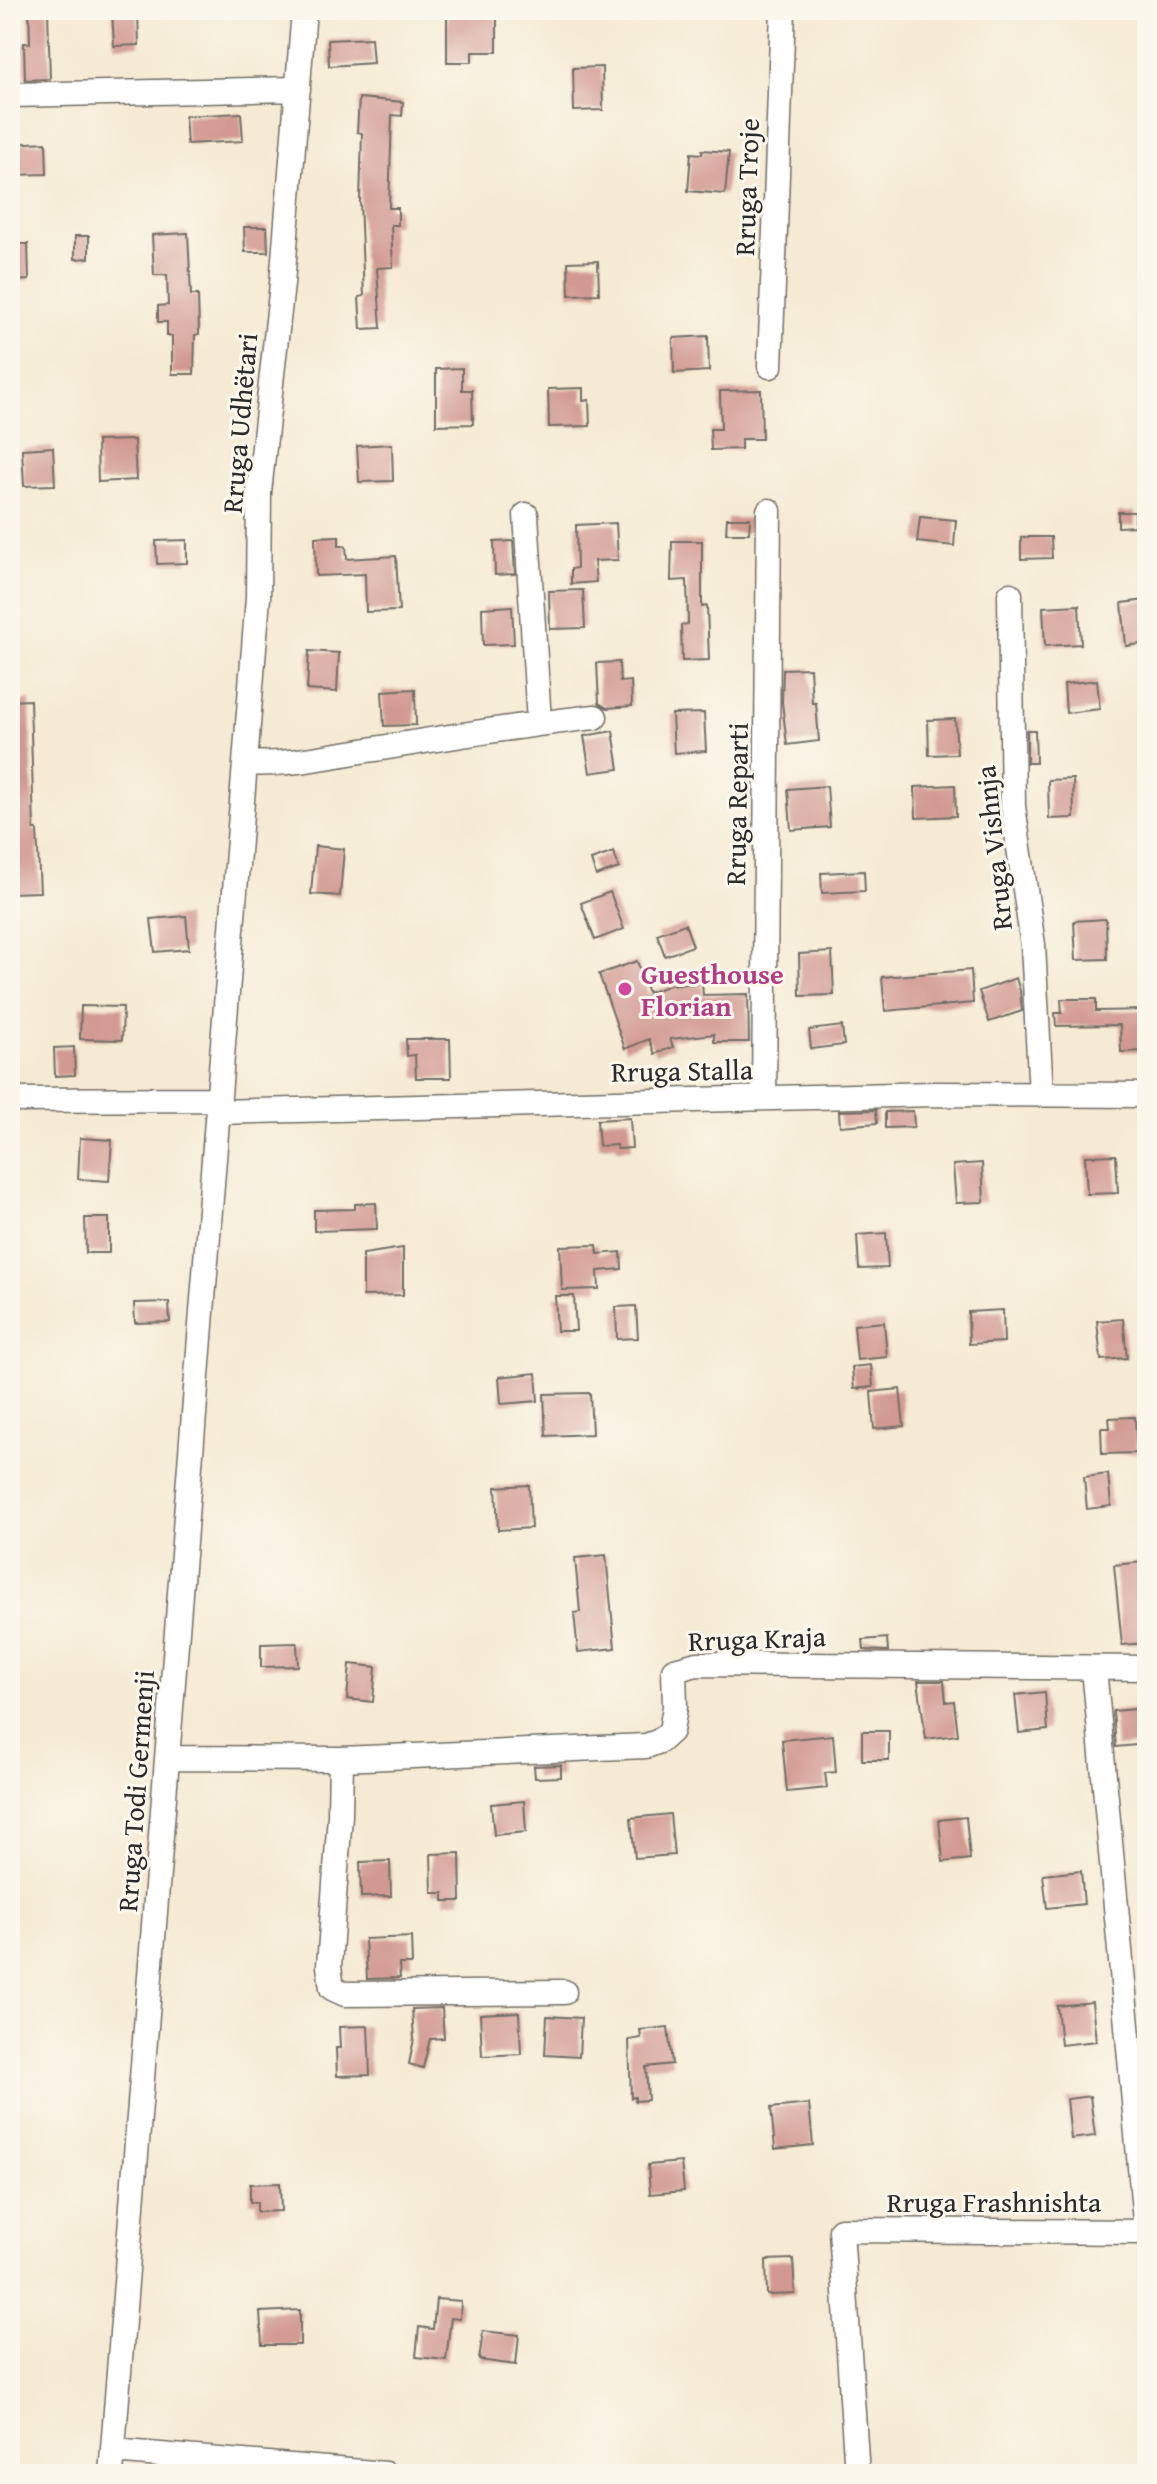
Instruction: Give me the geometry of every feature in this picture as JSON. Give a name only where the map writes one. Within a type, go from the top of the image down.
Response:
[{"type":"street","name":"Rruga Udhëtari","points":[[219,1106],[258,597],[259,492],[282,284],[304,10]]},
{"type":"street","name":"Rruga Troje","points":[[770,366],[783,10]]},
{"type":"street","points":[[10,95],[298,89]]},
{"type":"street","name":"Rruga Reparti","points":[[764,1098],[769,511]]},
{"type":"street","points":[[526,515],[539,722]]},
{"type":"street","name":"Rruga Vishnja","points":[[1010,595],[1013,806],[1033,945],[1041,1094]]},
{"type":"street","points":[[245,763],[289,762],[539,722],[595,717]]},
{"type":"street","name":"Rruga Stalla","points":[[10,1100],[219,1106],[1147,1095]]},
{"type":"street","name":"Rruga Todi Germenji","points":[[112,2462],[219,1106]]},
{"type":"street","name":"Rruga Kraja","points":[[168,1758],[341,1759],[646,1746],[660,1741],[671,1731],[675,1707],[674,1670],[697,1664],[1147,1668]]},
{"type":"street","points":[[1094,1668],[1147,2232]]},
{"type":"street","points":[[341,1759],[329,1966],[332,1988],[345,1994],[564,1992]]},
{"type":"street","name":"Rruga Frashnishta","points":[[857,2474],[841,2230],[1147,2232]]},
{"type":"street","points":[[112,2462],[385,2474]]},
{"type":"building","points":[[29,10],[48,10],[50,79],[25,80],[24,43],[30,43]]},
{"type":"building","points":[[112,10],[138,10],[139,45],[114,46]]},
{"type":"building","points":[[447,11],[497,12],[497,52],[472,52],[472,62],[447,62]]},
{"type":"building","points":[[371,38],[373,63],[329,66],[328,40]]},
{"type":"building","points":[[602,67],[603,110],[574,111],[573,68]]},
{"type":"building","points":[[359,98],[403,102],[402,116],[392,115],[389,208],[398,208],[398,225],[391,225],[393,267],[377,268],[381,328],[361,329],[359,297],[364,296],[360,202],[362,133],[357,132]]},
{"type":"building","points":[[241,113],[243,141],[187,144],[185,116]]},
{"type":"building","points":[[46,142],[47,174],[11,175],[10,144]]},
{"type":"building","points":[[702,150],[729,152],[725,194],[688,191],[691,153],[702,154]]},
{"type":"building","points":[[244,227],[267,227],[268,252],[245,252]]},
{"type":"building","points":[[188,233],[191,295],[198,295],[199,334],[195,335],[194,374],[172,374],[172,336],[167,336],[167,322],[158,322],[158,306],[168,305],[167,275],[154,275],[152,235]]},
{"type":"building","points":[[75,236],[89,236],[89,258],[75,259]]},
{"type":"building","points":[[10,244],[28,244],[29,280],[10,281]]},
{"type":"building","points":[[598,261],[599,294],[569,295],[568,262]]},
{"type":"building","points":[[708,336],[709,371],[674,373],[673,338]]},
{"type":"building","points":[[462,368],[462,390],[472,390],[473,424],[436,425],[436,369]]},
{"type":"building","points":[[583,388],[583,401],[589,400],[590,426],[549,427],[548,389]]},
{"type":"building","points":[[761,390],[762,439],[741,439],[741,449],[711,450],[710,429],[721,429],[720,391]]},
{"type":"building","points":[[134,440],[136,480],[98,482],[97,441]]},
{"type":"building","points":[[392,444],[393,481],[359,482],[357,446]]},
{"type":"building","points":[[53,447],[55,485],[24,486],[22,449]]},
{"type":"building","points":[[1118,512],[1135,512],[1135,526],[1118,527]]},
{"type":"building","points":[[920,517],[956,520],[954,546],[917,542]]},
{"type":"building","points":[[727,518],[750,518],[749,533],[726,533]]},
{"type":"building","points":[[616,523],[618,560],[594,561],[596,582],[571,584],[571,569],[577,568],[576,525]]},
{"type":"building","points":[[339,536],[339,546],[346,546],[347,559],[396,556],[399,611],[366,612],[365,574],[316,576],[315,537]]},
{"type":"building","points":[[1021,537],[1051,537],[1052,558],[1021,559]]},
{"type":"building","points":[[187,540],[187,563],[157,564],[156,541]]},
{"type":"building","points":[[513,541],[515,574],[495,575],[494,542]]},
{"type":"building","points":[[672,541],[702,541],[702,607],[707,606],[709,660],[682,661],[681,625],[688,624],[687,580],[671,581]]},
{"type":"building","points":[[583,590],[585,628],[550,629],[549,591]]},
{"type":"building","points":[[1147,600],[1147,643],[1126,646],[1122,603]]},
{"type":"building","points":[[1079,605],[1081,644],[1045,646],[1043,607]]},
{"type":"building","points":[[512,606],[514,644],[483,645],[482,608]]},
{"type":"building","points":[[309,651],[339,653],[337,692],[307,690]]},
{"type":"building","points":[[619,662],[620,682],[631,681],[632,706],[607,708],[599,703],[597,663]]},
{"type":"building","points":[[810,668],[819,741],[787,745],[782,702],[783,669]]},
{"type":"building","points":[[1097,680],[1100,709],[1066,713],[1064,684]]},
{"type":"building","points":[[415,689],[416,725],[384,726],[382,691]]},
{"type":"building","points":[[30,700],[34,830],[37,830],[40,892],[10,893],[10,701]]},
{"type":"building","points":[[704,713],[706,751],[674,753],[672,714]]},
{"type":"building","points":[[955,719],[957,754],[929,755],[928,720]]},
{"type":"building","points":[[1027,730],[1035,730],[1036,763],[1027,763]]},
{"type":"building","points":[[613,731],[619,769],[590,773],[584,736]]},
{"type":"building","points":[[1073,779],[1074,818],[1049,819],[1048,780]]},
{"type":"building","points":[[955,785],[956,816],[916,818],[915,787]]},
{"type":"building","points":[[827,786],[830,827],[791,830],[788,789]]},
{"type":"building","points":[[315,846],[344,849],[340,896],[311,894]]},
{"type":"building","points":[[614,852],[619,868],[596,876],[591,860]]},
{"type":"building","points":[[864,871],[865,891],[822,893],[821,873]]},
{"type":"building","points":[[610,892],[624,929],[595,940],[581,903]]},
{"type":"building","points":[[186,916],[189,949],[155,952],[151,919]]},
{"type":"building","points":[[1106,919],[1107,959],[1076,960],[1074,921]]},
{"type":"building","points":[[685,924],[693,946],[665,956],[657,934]]},
{"type":"building","points":[[832,952],[834,995],[800,996],[799,954]]},
{"type":"building","points":[[637,961],[648,993],[670,985],[702,983],[703,995],[748,994],[749,1042],[714,1042],[714,1034],[670,1039],[673,1047],[655,1054],[649,1039],[625,1049],[599,974]]},
{"type":"building","points":[[971,970],[973,1003],[885,1011],[882,977]]},
{"type":"building","points":[[1016,978],[1022,1011],[989,1022],[979,991]]},
{"type":"building","points":[[1061,999],[1096,999],[1096,1011],[1147,1010],[1147,1051],[1121,1052],[1120,1025],[1056,1026],[1055,1013],[1062,1013]]},
{"type":"building","points":[[81,1006],[123,1007],[122,1040],[80,1039]]},
{"type":"building","points":[[842,1026],[844,1045],[811,1049],[809,1030]]},
{"type":"building","points":[[406,1039],[450,1039],[451,1078],[416,1078],[415,1055],[407,1056]]},
{"type":"building","points":[[74,1047],[75,1075],[55,1076],[54,1048]]},
{"type":"building","points":[[876,1110],[877,1123],[840,1126],[839,1111]]},
{"type":"building","points":[[913,1111],[914,1127],[885,1128],[885,1112]]},
{"type":"building","points":[[630,1118],[632,1148],[599,1146],[597,1120]]},
{"type":"building","points":[[80,1138],[112,1140],[109,1181],[78,1179]]},
{"type":"building","points":[[1116,1155],[1118,1193],[1087,1194],[1085,1156]]},
{"type":"building","points":[[982,1163],[984,1202],[956,1203],[953,1165]]},
{"type":"building","points":[[376,1203],[377,1229],[314,1231],[314,1210],[355,1209],[355,1204]]},
{"type":"building","points":[[85,1218],[109,1218],[109,1253],[86,1253]]},
{"type":"building","points":[[886,1233],[888,1268],[859,1269],[857,1235]]},
{"type":"building","points":[[597,1245],[598,1254],[621,1252],[622,1269],[598,1271],[599,1289],[562,1290],[560,1246]]},
{"type":"building","points":[[403,1248],[403,1295],[363,1296],[363,1254]]},
{"type":"building","points":[[555,1296],[574,1296],[576,1331],[557,1331]]},
{"type":"building","points":[[169,1302],[170,1322],[135,1323],[134,1303]]},
{"type":"building","points":[[636,1306],[638,1338],[617,1339],[616,1307]]},
{"type":"building","points":[[1003,1310],[1004,1342],[969,1344],[968,1312]]},
{"type":"building","points":[[1123,1319],[1127,1358],[1101,1360],[1097,1321]]},
{"type":"building","points":[[884,1322],[887,1357],[857,1360],[854,1325]]},
{"type":"building","points":[[871,1365],[873,1387],[854,1389],[852,1367]]},
{"type":"building","points":[[536,1373],[538,1401],[501,1404],[499,1377]]},
{"type":"building","points":[[900,1389],[904,1426],[874,1429],[871,1392]]},
{"type":"building","points":[[590,1393],[592,1434],[546,1436],[544,1394]]},
{"type":"building","points":[[1135,1417],[1137,1453],[1102,1454],[1101,1428],[1110,1428],[1109,1418]]},
{"type":"building","points":[[1108,1474],[1111,1506],[1087,1509],[1084,1477]]},
{"type":"building","points":[[529,1485],[531,1528],[498,1530],[496,1487]]},
{"type":"building","points":[[606,1555],[615,1648],[578,1652],[574,1613],[580,1612],[575,1558]]},
{"type":"building","points":[[1143,1562],[1147,1643],[1122,1645],[1114,1565]]},
{"type":"building","points":[[887,1638],[888,1651],[864,1650],[863,1640]]},
{"type":"building","points":[[297,1643],[298,1666],[261,1667],[261,1644]]},
{"type":"building","points":[[350,1664],[376,1667],[373,1702],[347,1699]]},
{"type":"building","points":[[918,1681],[944,1681],[946,1702],[954,1701],[958,1735],[926,1739]]},
{"type":"building","points":[[1045,1692],[1048,1730],[1019,1733],[1015,1695]]},
{"type":"building","points":[[1147,1708],[1147,1744],[1116,1747],[1113,1711]]},
{"type":"building","points":[[862,1731],[889,1731],[889,1760],[862,1760]]},
{"type":"building","points":[[833,1735],[836,1772],[825,1773],[827,1788],[787,1792],[782,1740]]},
{"type":"building","points":[[561,1765],[561,1777],[535,1778],[534,1766]]},
{"type":"building","points":[[524,1801],[526,1832],[494,1835],[491,1804]]},
{"type":"building","points":[[670,1814],[674,1855],[635,1858],[631,1818]]},
{"type":"building","points":[[966,1817],[970,1859],[943,1862],[939,1820]]},
{"type":"building","points":[[460,1853],[461,1901],[444,1901],[444,1893],[432,1893],[431,1854]]},
{"type":"building","points":[[390,1861],[391,1896],[361,1897],[360,1862]]},
{"type":"building","points":[[1081,1871],[1084,1904],[1047,1908],[1043,1875]]},
{"type":"building","points":[[411,1937],[412,1964],[399,1964],[400,1978],[367,1979],[365,1939]]},
{"type":"building","points":[[1092,2002],[1096,2041],[1061,2045],[1057,2006]]},
{"type":"building","points":[[442,2008],[444,2038],[430,2039],[423,2068],[409,2064],[414,2039],[412,2009]]},
{"type":"building","points":[[519,2012],[521,2054],[482,2056],[480,2014]]},
{"type":"building","points":[[547,2016],[581,2018],[579,2057],[545,2055]]},
{"type":"building","points":[[368,2026],[370,2075],[337,2076],[339,2027]]},
{"type":"building","points":[[668,2027],[672,2064],[646,2067],[648,2100],[635,2101],[635,2097],[631,2098],[629,2040],[641,2038],[640,2030]]},
{"type":"building","points":[[1090,2096],[1095,2136],[1071,2139],[1067,2099]]},
{"type":"building","points":[[809,2104],[813,2145],[775,2149],[771,2108]]},
{"type":"building","points":[[681,2162],[684,2191],[650,2194],[648,2165]]},
{"type":"building","points":[[280,2183],[281,2211],[257,2212],[257,2202],[250,2202],[250,2184]]},
{"type":"building","points":[[793,2259],[795,2294],[767,2295],[766,2260]]},
{"type":"building","points":[[436,2299],[461,2301],[460,2319],[451,2318],[446,2360],[416,2357],[419,2327],[433,2329]]},
{"type":"building","points":[[300,2310],[300,2345],[262,2345],[260,2312]]},
{"type":"building","points":[[483,2331],[519,2335],[516,2365],[479,2360]]},
{"type":"place","name":"Guesthouse Florian","points":[[625,989]]}]
